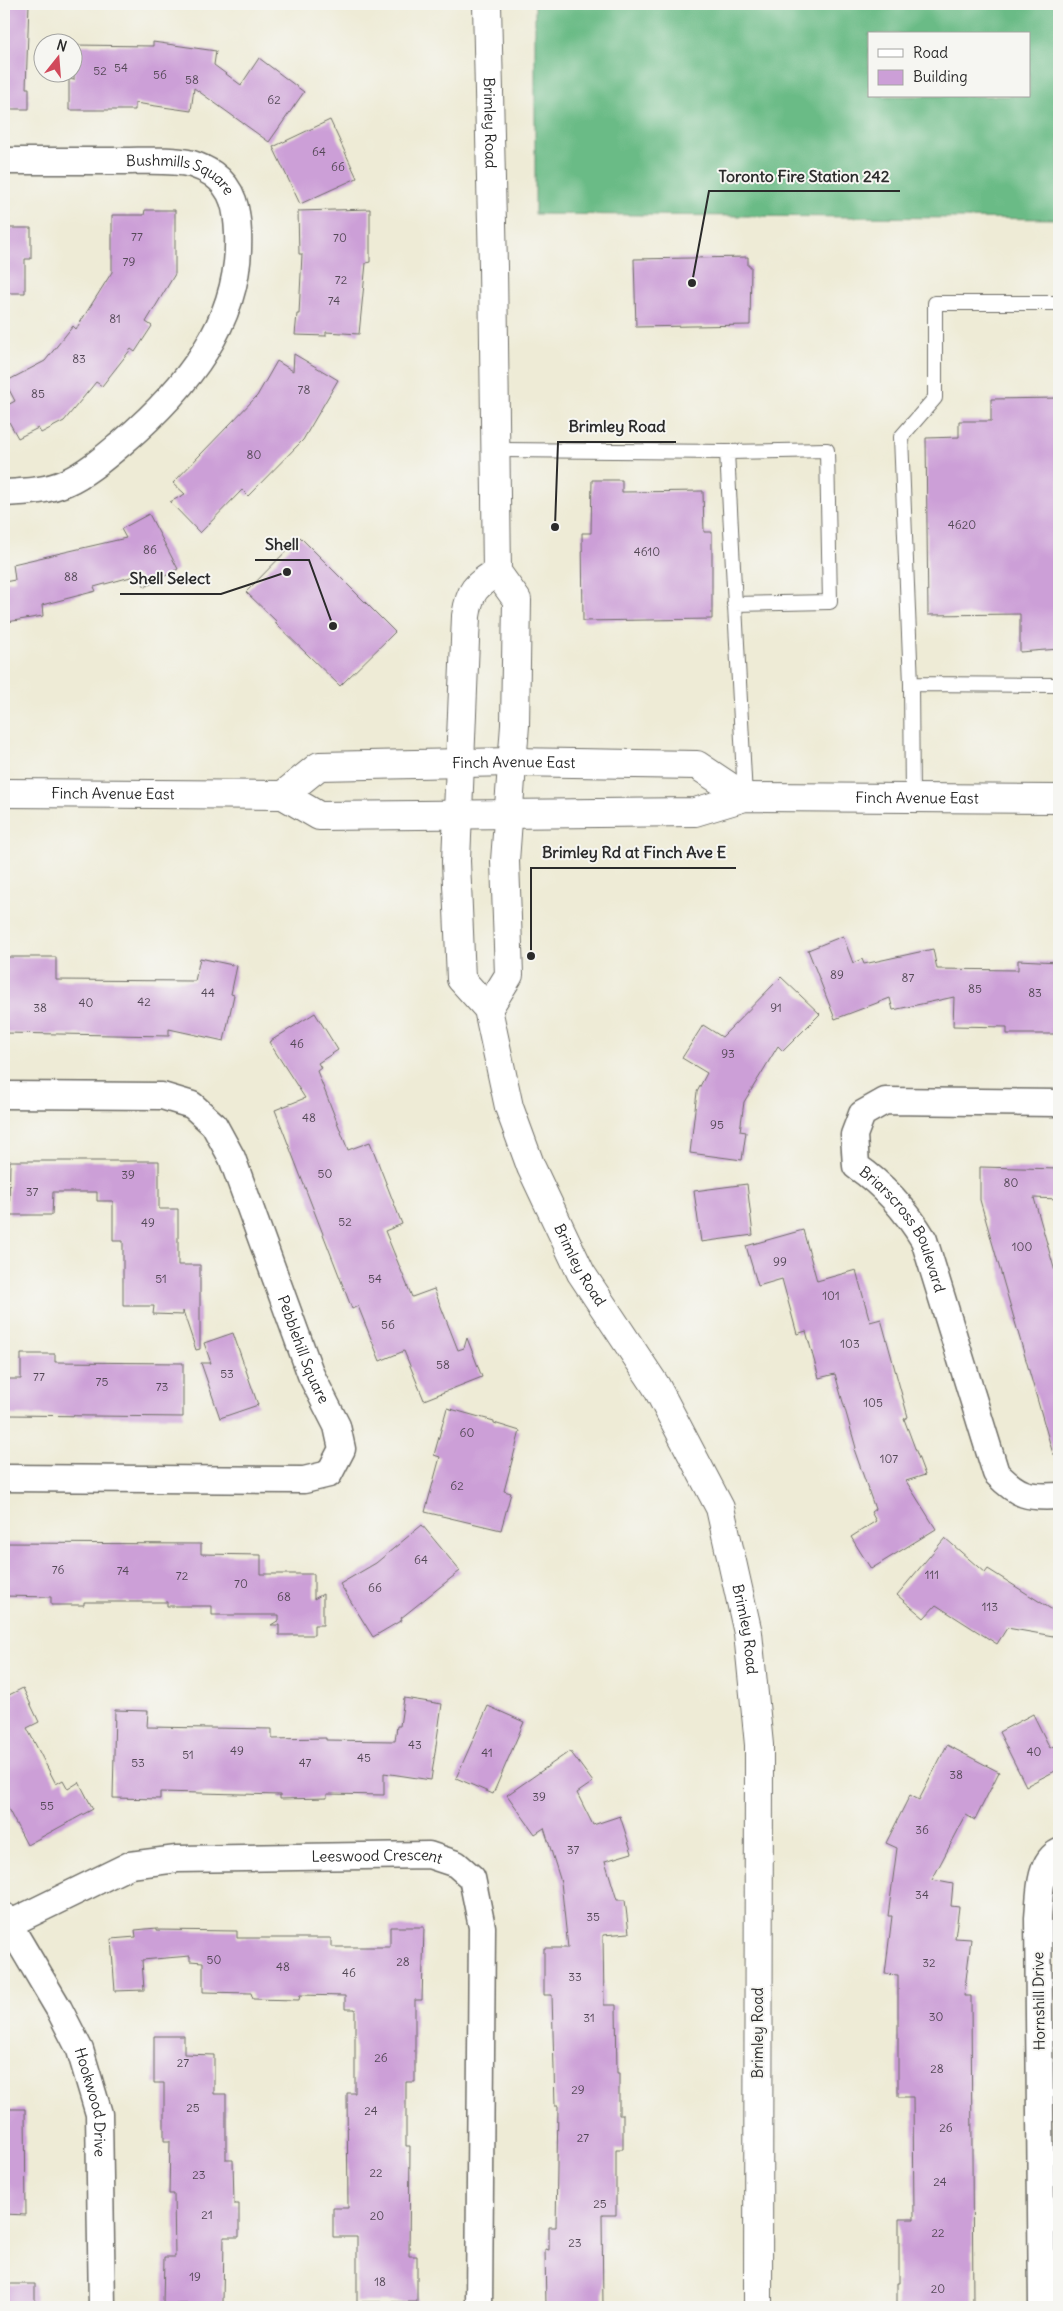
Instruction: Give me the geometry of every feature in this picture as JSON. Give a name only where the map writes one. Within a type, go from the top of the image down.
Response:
[{"type":"main road","name":"Brimley Road","points":[[487,4],[496,450],[496,572],[476,585],[468,599],[461,705],[456,861],[461,979],[488,1009],[509,1107],[540,1185],[581,1273],[656,1386],[720,1508],[748,1633],[759,1745],[758,2307]]},
{"type":"main road","points":[[488,1009],[510,974],[505,861],[515,725],[517,600],[496,572]]},
{"type":"main road","name":"Finch Avenue East","points":[[283,795],[319,766],[512,762],[697,765],[745,796]]},
{"type":"main road","name":"Finch Avenue East","points":[[4,794],[283,795],[319,816],[695,812],[745,796],[1059,800]]},
{"type":"street","name":"Bushmills Square","points":[[4,161],[151,161],[192,164],[213,174],[229,192],[237,208],[239,249],[233,289],[217,330],[197,366],[183,383],[138,429],[98,463],[66,483],[31,492],[4,493]]},
{"type":"street","name":"Pebblehill Square","points":[[4,1095],[162,1096],[192,1105],[214,1125],[232,1158],[311,1375],[337,1426],[342,1449],[329,1474],[304,1480],[4,1478]]},
{"type":"street","name":"Briarscross Boulevard","points":[[1059,1103],[885,1101],[862,1114],[854,1135],[856,1166],[879,1182],[911,1218],[924,1240],[996,1473],[1011,1489],[1034,1498],[1059,1496]]},
{"type":"street","name":"Hornshill Drive","points":[[1042,2307],[1050,2190],[1038,1918],[1041,1876],[1055,1854],[1059,1852]]},
{"type":"street","name":"Leeswood Crescent","points":[[6,1920],[130,1865],[177,1859],[429,1855],[456,1864],[472,1878],[482,1928],[479,2307]]},
{"type":"street","name":"Hookwood Drive","points":[[6,1920],[59,2008],[80,2050],[99,2114],[102,2307]]},
{"type":"lane","points":[[912,798],[911,684],[901,437],[935,398],[935,304],[1059,303]]},
{"type":"lane","points":[[496,450],[727,452],[827,450],[830,602],[734,604]]},
{"type":"lane","points":[[727,452],[745,796]]},
{"type":"lane","points":[[911,684],[1059,685]]},
{"type":"green space","points":[[535,4],[1059,4],[1059,219],[535,214]]},
{"type":"building","points":[[4,4],[29,4],[26,88],[29,88],[29,109],[4,109]]},
{"type":"building","points":[[153,42],[216,51],[214,65],[241,85],[259,58],[304,92],[269,142],[194,88],[191,111],[135,103],[135,110],[69,110],[69,82],[82,82],[82,45],[153,46]]},
{"type":"building","points":[[330,120],[357,178],[300,204],[273,147]]},
{"type":"building","points":[[370,209],[370,262],[366,263],[359,334],[326,332],[326,336],[295,335],[297,314],[299,314],[302,254],[299,254],[298,211]]},
{"type":"building","points":[[145,210],[175,210],[175,274],[146,322],[152,326],[135,352],[131,349],[102,386],[96,382],[64,421],[41,433],[38,428],[18,438],[4,413],[4,407],[15,401],[5,382],[45,361],[73,326],[76,329],[112,272],[112,215],[144,215]]},
{"type":"building","points":[[8,228],[31,228],[31,259],[25,259],[25,293],[4,293],[4,241],[8,241]]},
{"type":"building","points":[[748,257],[748,266],[751,266],[750,325],[636,327],[634,259]]},
{"type":"building","points":[[294,354],[338,380],[303,440],[248,496],[242,490],[200,533],[170,502],[185,494],[173,483],[257,396],[277,361],[293,371]]},
{"type":"building","points":[[1059,398],[1059,649],[1020,652],[1020,614],[928,615],[926,438],[959,437],[959,421],[991,421],[991,399]]},
{"type":"building","points":[[592,480],[622,480],[622,492],[703,491],[704,532],[712,532],[712,619],[583,621],[582,533],[591,533]]},
{"type":"building","points":[[149,514],[178,569],[145,587],[138,575],[94,587],[96,591],[42,605],[43,616],[7,622],[4,606],[4,582],[15,580],[13,564],[126,538],[121,529]]},
{"type":"building","points":[[300,537],[395,632],[340,686],[246,592]]},
{"type":"building","points":[[843,936],[853,963],[862,959],[864,964],[933,949],[937,969],[1018,970],[1018,960],[1059,962],[1059,992],[1056,992],[1055,1034],[1007,1034],[1007,1027],[953,1026],[954,997],[893,1010],[890,998],[835,1019],[808,950]]},
{"type":"building","points":[[4,957],[56,957],[56,980],[195,981],[200,958],[237,966],[231,994],[234,995],[224,1041],[169,1029],[169,1036],[4,1033]]},
{"type":"building","points":[[781,977],[820,1014],[783,1051],[778,1046],[744,1102],[740,1131],[746,1132],[742,1160],[690,1153],[697,1092],[707,1073],[682,1058],[703,1025],[722,1037]]},
{"type":"building","points":[[315,1013],[338,1050],[318,1063],[321,1068],[317,1071],[348,1150],[370,1142],[402,1224],[385,1231],[412,1297],[434,1289],[458,1350],[464,1348],[467,1338],[482,1377],[424,1400],[404,1351],[380,1361],[358,1306],[352,1309],[275,1110],[305,1098],[269,1042]]},
{"type":"building","points":[[10,1161],[159,1161],[159,1209],[178,1209],[178,1265],[200,1265],[200,1349],[196,1350],[183,1311],[183,1315],[153,1314],[154,1306],[123,1306],[123,1241],[113,1241],[113,1201],[97,1201],[97,1192],[53,1192],[52,1215],[9,1215]]},
{"type":"building","points":[[980,1167],[1059,1169],[1059,1199],[1034,1198],[1056,1275],[1059,1274],[1059,1454],[1053,1454],[980,1200]]},
{"type":"building","points":[[747,1184],[753,1235],[701,1242],[694,1191]]},
{"type":"building","points":[[803,1230],[817,1281],[856,1270],[870,1322],[881,1319],[908,1417],[904,1419],[925,1475],[906,1481],[936,1529],[871,1569],[851,1537],[876,1521],[871,1512],[875,1509],[854,1449],[856,1448],[835,1374],[819,1378],[806,1331],[797,1334],[782,1279],[758,1286],[746,1246]]},
{"type":"building","points":[[233,1333],[258,1405],[220,1418],[201,1363],[211,1363],[204,1343]]},
{"type":"building","points":[[21,1354],[55,1354],[55,1362],[183,1363],[183,1417],[8,1415],[8,1379],[21,1379]]},
{"type":"building","points":[[447,1408],[494,1421],[494,1423],[520,1431],[504,1491],[511,1493],[501,1530],[425,1512],[440,1457],[434,1455]]},
{"type":"building","points":[[422,1525],[460,1571],[401,1618],[402,1620],[373,1637],[340,1584],[376,1563]]},
{"type":"building","points":[[945,1538],[985,1573],[988,1569],[1059,1614],[1059,1637],[1007,1628],[997,1644],[936,1605],[924,1618],[897,1595]]},
{"type":"building","points":[[4,1543],[201,1544],[201,1554],[261,1555],[261,1574],[314,1574],[314,1599],[323,1594],[323,1625],[314,1625],[314,1635],[279,1635],[279,1625],[271,1625],[279,1620],[279,1615],[212,1615],[212,1606],[167,1606],[167,1602],[84,1602],[84,1605],[51,1605],[51,1597],[4,1596]]},
{"type":"building","points":[[4,1685],[9,1695],[23,1688],[39,1722],[27,1728],[56,1784],[63,1780],[68,1789],[79,1782],[93,1809],[27,1845],[4,1801]]},
{"type":"building","points":[[404,1698],[442,1704],[431,1780],[384,1773],[384,1795],[327,1794],[327,1798],[280,1799],[280,1795],[160,1792],[160,1799],[113,1798],[115,1710],[148,1711],[147,1727],[272,1729],[272,1739],[326,1738],[326,1740],[395,1741],[397,1726],[400,1726]]},
{"type":"building","points":[[488,1706],[524,1722],[493,1794],[456,1778]]},
{"type":"building","points":[[1033,1714],[1050,1748],[1059,1743],[1059,1769],[1026,1786],[999,1732]]},
{"type":"building","points":[[947,1745],[999,1772],[975,1820],[966,1815],[932,1880],[953,1884],[951,1906],[959,1907],[955,1938],[971,1939],[964,1996],[971,1996],[973,2307],[897,2307],[899,2219],[914,2219],[913,2097],[898,2097],[898,1975],[885,1974],[892,1916],[888,1916],[897,1848],[886,1843],[910,1795],[919,1800]]},
{"type":"building","points":[[570,1751],[593,1782],[577,1793],[593,1825],[620,1816],[632,1853],[605,1861],[617,1900],[625,1900],[629,1933],[603,1935],[604,2005],[616,2005],[619,2115],[623,2115],[623,2149],[616,2149],[616,2215],[602,2215],[603,2307],[546,2307],[545,2249],[549,2250],[549,2227],[556,2227],[558,2106],[555,2106],[552,1995],[544,1995],[544,1948],[568,1948],[561,1882],[544,1828],[535,1834],[507,1795]]},
{"type":"building","points":[[390,1927],[424,1927],[422,2000],[415,2000],[415,2082],[406,2082],[406,2146],[410,2146],[409,2256],[417,2256],[417,2302],[357,2302],[357,2237],[333,2237],[333,2208],[348,2208],[347,2093],[355,2093],[355,2009],[345,2009],[345,1996],[300,1995],[299,2000],[253,1999],[251,1993],[203,1992],[203,1962],[190,1961],[190,1956],[142,1960],[144,1990],[115,1991],[111,1939],[136,1937],[135,1930],[157,1928],[157,1930],[237,1931],[237,1938],[331,1938],[331,1947],[390,1947]]},
{"type":"building","points":[[154,2036],[184,2036],[184,2054],[214,2055],[214,2094],[226,2094],[226,2160],[233,2160],[234,2204],[239,2204],[239,2237],[224,2237],[223,2304],[163,2304],[164,2257],[175,2257],[174,2194],[169,2194],[170,2141],[164,2141],[164,2083],[154,2083]]},
{"type":"building","points":[[4,2109],[25,2109],[26,2215],[4,2214]]},
{"type":"building","points":[[4,2284],[35,2284],[35,2307],[4,2307]]},
{"type":"place","name":"Toronto Fire Station 242","points":[[692,283]]},
{"type":"place","name":"Brimley Road","points":[[555,527]]},
{"type":"place","name":"Shell Select","points":[[287,572]]},
{"type":"place","name":"Shell","points":[[333,626]]},
{"type":"place","name":"Brimley Rd at Finch Ave E","points":[[531,956]]}]
